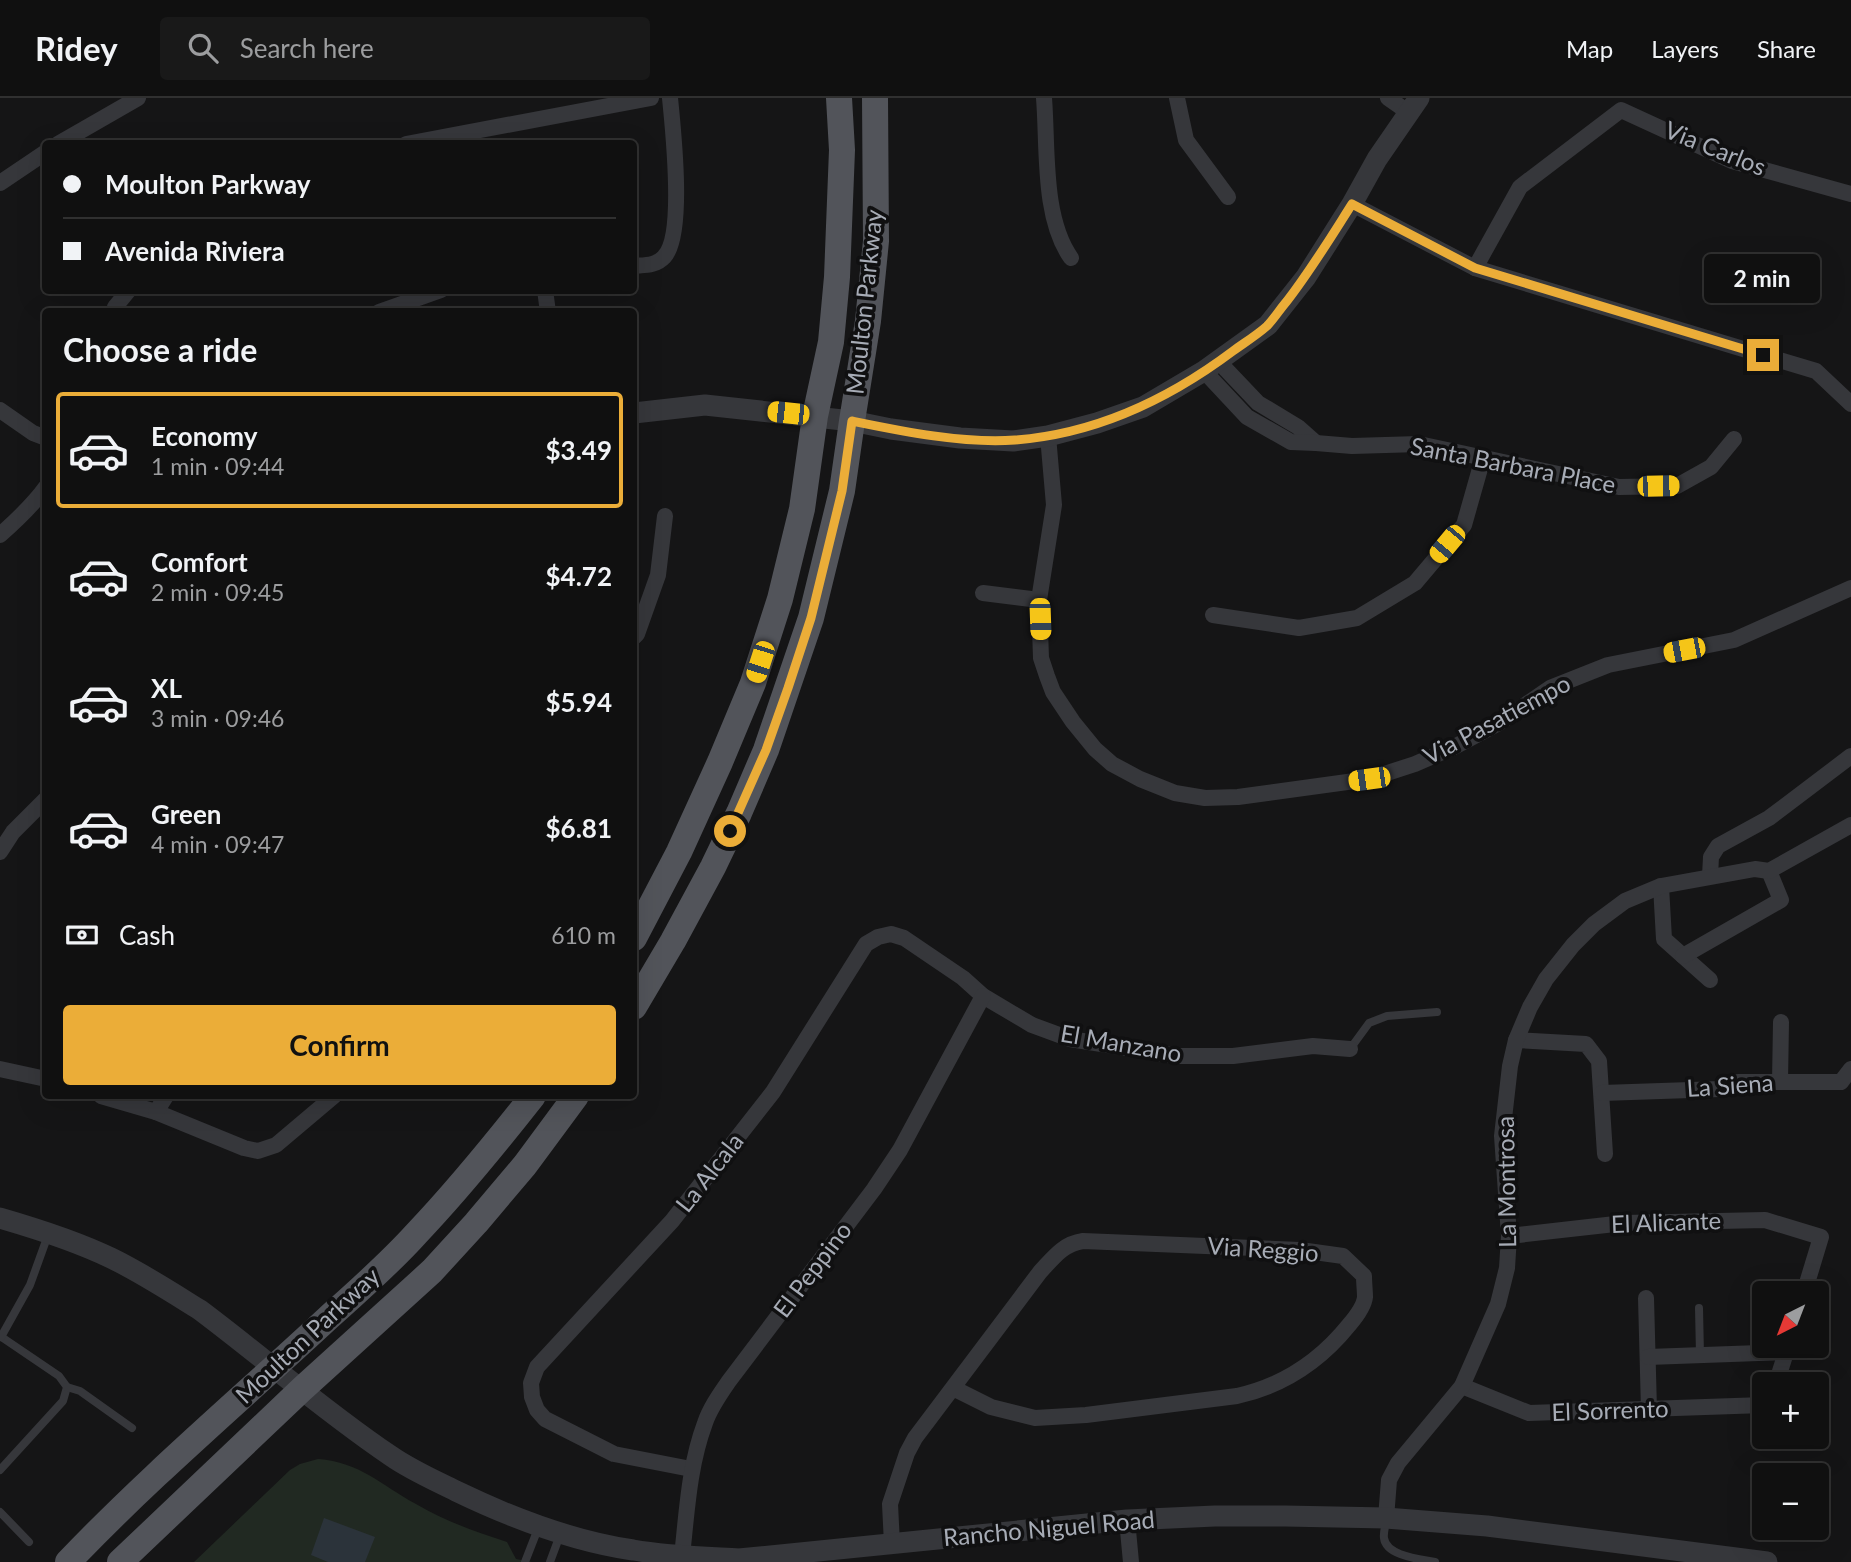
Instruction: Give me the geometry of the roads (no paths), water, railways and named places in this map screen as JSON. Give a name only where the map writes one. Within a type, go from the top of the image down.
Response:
[{"type":"main road","name":"Moulton Parkway","points":[[637,932],[684,841],[753,683],[780,599],[802,509],[815,416],[831,342],[837,278],[842,150],[839,98]]},
{"type":"main road","name":"Moulton Parkway","points":[[637,1002],[713,867],[739,813],[766,750],[811,618],[842,491],[868,321],[876,241],[875,98]]},
{"type":"main road","name":"Moulton Parkway","points":[[68,1562],[181,1451],[415,1236],[531,1099]]},
{"type":"main road","name":"Moulton Parkway","points":[[120,1562],[432,1270],[525,1165],[574,1099]]},
{"type":"street","points":[[65,140],[138,98]]},
{"type":"street","points":[[427,140],[651,98]]},
{"type":"street","points":[[637,266],[653,264],[663,258],[670,249],[673,237],[677,179],[670,98]]},
{"type":"street","points":[[1044,98],[1054,221],[1062,246],[1071,258]]},
{"type":"street","points":[[1177,98],[1186,140],[1228,197]]},
{"type":"street","points":[[637,413],[705,405],[815,416],[960,438],[1013,440],[1048,436],[1097,424],[1143,407],[1212,367],[1268,325],[1306,277],[1413,105],[1388,98]]},
{"type":"street","name":"Via Carlos","points":[[1475,268],[1520,187],[1621,110],[1732,161],[1851,194]]},
{"type":"street","points":[[0,183],[42,155]]},
{"type":"street","points":[[1352,204],[1475,268],[1816,371],[1851,404]]},
{"type":"street","points":[[115,307],[126,294]]},
{"type":"street","points":[[390,308],[430,294]]},
{"type":"street","points":[[1212,367],[1258,403],[1298,426],[1316,443]]},
{"type":"street","name":"Santa Barbara Place","points":[[1212,367],[1247,418],[1291,442],[1352,446],[1419,444],[1619,487],[1677,486],[1711,467],[1734,439]]},
{"type":"street","points":[[0,410],[42,436]]},
{"type":"street","points":[[1266,429],[1274,412]]},
{"type":"street","name":"Via Pasatiempo","points":[[1048,436],[1054,505],[1039,600],[1041,658],[1047,676],[1053,692],[1095,749],[1112,764],[1175,793],[1205,798],[1238,797],[1369,779],[1456,747],[1499,723],[1550,688],[1608,665],[1734,640],[1851,588]]},
{"type":"street","points":[[1213,615],[1299,628],[1357,618],[1415,583],[1464,525],[1483,458]]},
{"type":"street","points":[[0,535],[42,492]]},
{"type":"street","points":[[637,634],[658,575],[665,516]]},
{"type":"street","points":[[983,593],[1039,600]]},
{"type":"street","points":[[1710,876],[1711,857],[1718,846],[1769,817],[1851,756]]},
{"type":"street","points":[[0,852],[13,831],[42,803]]},
{"type":"street","points":[[1683,956],[1781,900],[1769,871],[1851,825]]},
{"type":"street","name":"La Montrosa","points":[[1386,1518],[1389,1480],[1398,1463],[1462,1386],[1498,1304],[1507,1268],[1509,1236],[1502,1136],[1510,1066],[1516,1040],[1530,1006],[1546,979],[1573,945],[1594,924],[1625,901],[1661,886],[1755,869],[1769,871]]},
{"type":"street","points":[[1661,886],[1664,939],[1710,980]]},
{"type":"street","name":"El Manzano","points":[[878,937],[891,934],[904,938],[963,978],[984,996],[1032,1025],[1070,1040],[1177,1056],[1233,1056],[1313,1046],[1350,1049]]},
{"type":"street","name":"La Alcala","points":[[691,1469],[614,1454],[545,1419],[537,1410],[531,1383],[537,1367],[672,1221],[773,1092],[866,944],[878,937]]},
{"type":"street","name":"El Peppino","points":[[682,1556],[691,1469],[714,1403],[874,1189],[900,1150],[984,996]]},
{"type":"street","points":[[1780,1082],[1781,1022]]},
{"type":"street","points":[[1516,1040],[1586,1044],[1599,1061],[1605,1154]]},
{"type":"street","points":[[0,1069],[42,1076]]},
{"type":"street","name":"La Siena","points":[[1602,1093],[1720,1089],[1738,1082],[1841,1082],[1851,1069]]},
{"type":"street","points":[[111,1099],[156,1112],[244,1148],[258,1151],[276,1145],[330,1099]]},
{"type":"street","points":[[156,1112],[164,1099]]},
{"type":"street","name":"Rancho Niguel Road","points":[[0,1218],[49,1232],[112,1258],[178,1296],[393,1458],[436,1481],[487,1506],[561,1534],[631,1550],[739,1559],[1127,1520],[1229,1516],[1386,1518],[1487,1526],[1767,1562]]},
{"type":"street","name":"El Alicante","points":[[1509,1236],[1624,1223],[1765,1220],[1821,1237],[1808,1281]]},
{"type":"street","name":"Via Reggio","points":[[892,1544],[890,1504],[906,1453],[915,1438],[1040,1272],[1072,1242],[1300,1250],[1343,1256],[1364,1276],[1365,1300],[1354,1320],[1337,1341],[1300,1371],[1259,1391],[1086,1415],[1035,1418],[991,1406],[953,1388]]},
{"type":"street","points":[[1646,1298],[1649,1410]]},
{"type":"street","points":[[1648,1357],[1752,1351]]},
{"type":"street","name":"El Sorrento","points":[[1462,1386],[1529,1413],[1752,1406]]},
{"type":"street","points":[[1127,1520],[1131,1562]]},
{"type":"lane","points":[[1350,1049],[1369,1023],[1387,1016],[1437,1012]]},
{"type":"lane","points":[[49,1232],[30,1285],[1,1337],[59,1377],[67,1387],[80,1391],[132,1428]]},
{"type":"lane","points":[[1699,1308],[1700,1355]]},
{"type":"lane","points":[[0,1470],[63,1401],[67,1387]]},
{"type":"lane","points":[[0,1512],[29,1542]]},
{"type":"lane","points":[[1386,1518],[1384,1538],[1391,1549],[1435,1562]]},
{"type":"lane","points":[[525,1562],[539,1526]]},
{"type":"lane","points":[[550,1562],[561,1534]]}]
